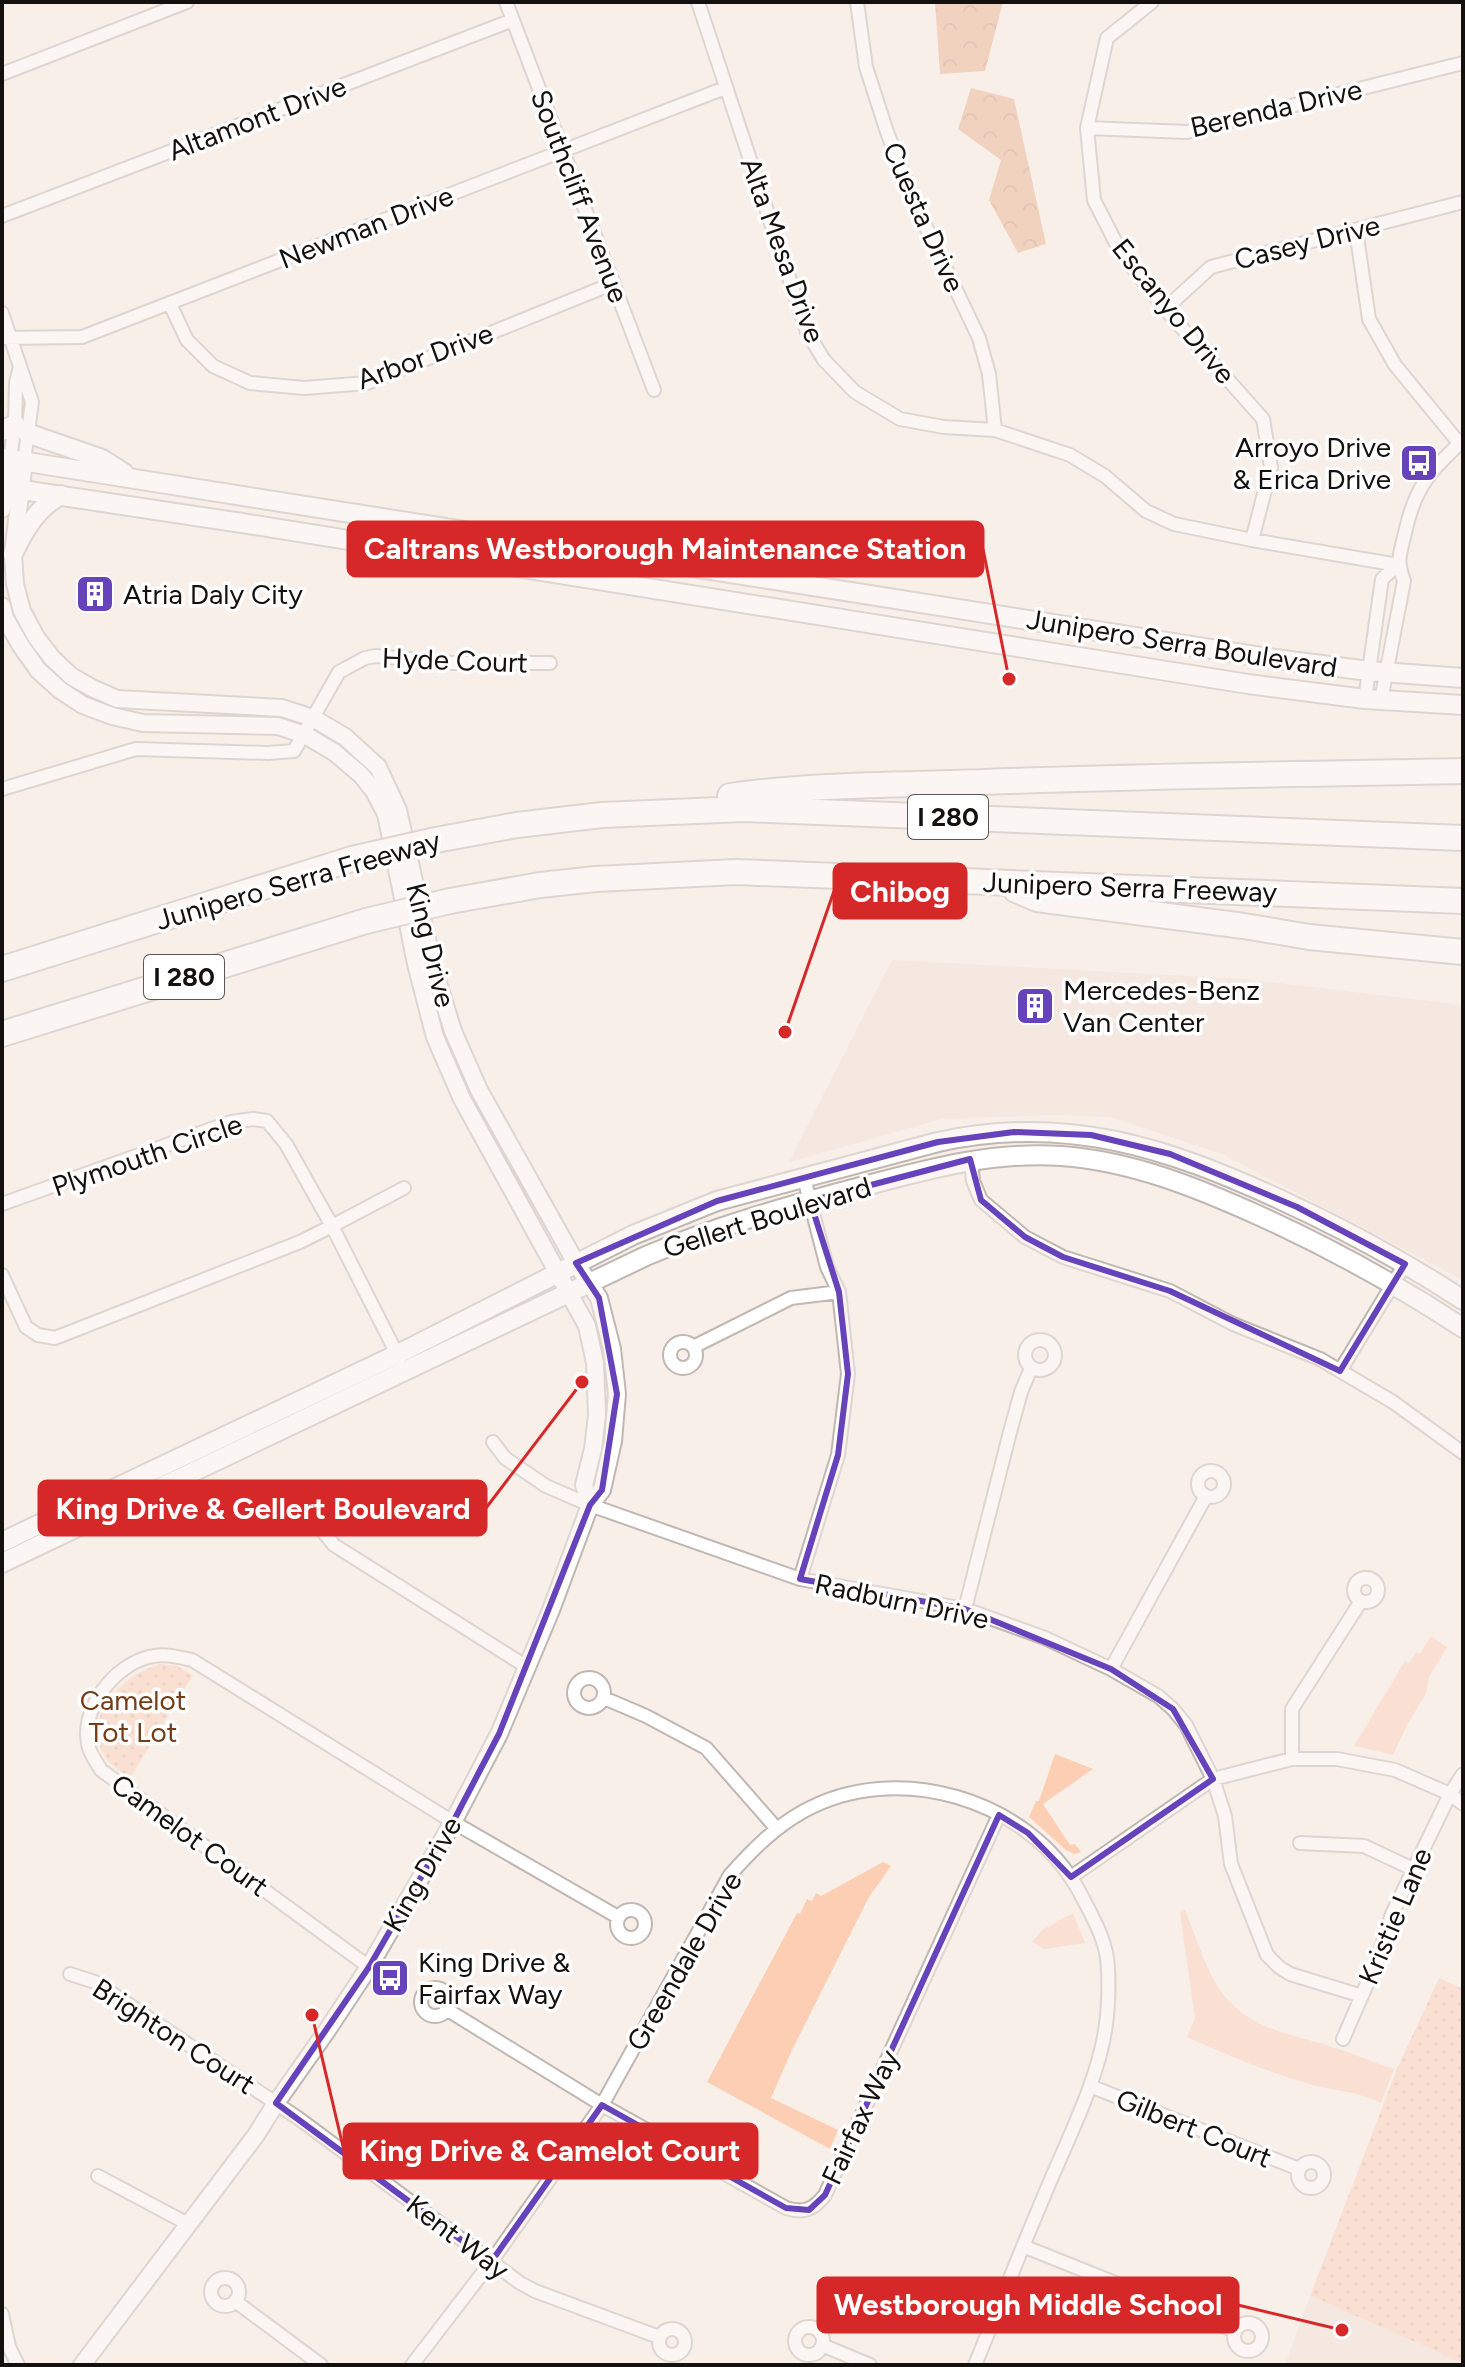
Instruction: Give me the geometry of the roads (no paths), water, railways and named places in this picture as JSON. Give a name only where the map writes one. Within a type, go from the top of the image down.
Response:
[{"type":"highway","points":[[547,821],[736,795],[797,790],[1136,777],[1463,771]]},
{"type":"highway","name":"Junipero Serra Freeway","points":[[2,969],[352,859],[436,840],[547,821],[659,811],[771,809],[1463,838]]},
{"type":"highway","name":"Junipero Serra Freeway","points":[[2,1034],[366,921],[450,901],[568,882],[680,873],[764,872],[1463,901]]},
{"type":"highway","points":[[995,881],[1037,899],[1301,936],[1463,952]]},
{"type":"main road","points":[[15,429],[102,459],[133,478]]},
{"type":"main road","name":"Junipero Serra Boulevard","points":[[12,459],[1194,647],[1377,671],[1463,678]]},
{"type":"main road","name":"Junipero Serra Boulevard","points":[[10,488],[1248,684],[1373,699],[1463,705]]},
{"type":"main road","points":[[13,554],[23,532],[34,518],[61,495]]},
{"type":"main road","name":"Gellert Boulevard","points":[[2,1563],[402,1362],[576,1263],[633,1235],[717,1201],[938,1142],[984,1134],[1044,1131],[1091,1135],[1156,1149],[1234,1179],[1328,1222],[1463,1300]]},
{"type":"main road","name":"Gellert Boulevard","points":[[2,1542],[402,1362],[590,1284],[684,1240],[737,1221],[971,1160],[1016,1155],[1059,1156],[1103,1161],[1148,1172],[1210,1194],[1286,1228],[1392,1284],[1463,1328]]},
{"type":"street","points":[[2,74],[187,2]]},
{"type":"street","name":"Southcliff Avenue","points":[[506,2],[654,390]]},
{"type":"street","name":"Alta Mesa Drive","points":[[698,2],[807,332],[824,360],[855,392],[900,419],[944,427],[995,430],[1070,455],[1105,476],[1146,511],[1174,524],[1398,565]]},
{"type":"street","name":"Cuesta Drive","points":[[857,2],[866,67],[887,132],[915,204],[979,338],[989,374],[995,430]]},
{"type":"street","name":"Escanyo Drive","points":[[1152,2],[1107,38],[1087,128],[1094,200],[1120,251],[1165,309],[1263,419],[1271,467],[1252,540]]},
{"type":"street","name":"Altamont Drive","points":[[2,216],[513,20]]},
{"type":"street","name":"Berenda Drive","points":[[1087,128],[1187,132],[1463,63]]},
{"type":"street","name":"Newman Drive","points":[[6,339],[82,337],[725,88]]},
{"type":"street","name":"Casey Drive","points":[[1165,309],[1211,267],[1463,202]]},
{"type":"street","points":[[1356,230],[1369,319],[1395,365],[1461,441],[1433,468],[1409,512],[1398,565],[1404,581],[1377,671]]},
{"type":"street","name":"Arbor Drive","points":[[170,304],[187,340],[213,366],[250,383],[304,388],[367,383],[614,283]]},
{"type":"street","name":"King Drive","points":[[2,313],[6,339],[20,366],[32,402],[15,429],[10,488],[15,584],[22,611],[36,637],[71,676],[117,699],[282,708],[313,718],[345,737],[378,767],[398,810],[434,970],[453,1031],[479,1090],[576,1263],[599,1298],[612,1349],[617,1394],[613,1441],[602,1490],[590,1505],[578,1542],[499,1734],[453,1822],[369,1967],[256,2135],[82,2365]]},
{"type":"street","name":"King Drive","points":[[2,509],[10,488]]},
{"type":"street","points":[[1373,699],[1382,579],[1398,565]]},
{"type":"street","name":"King Drive","points":[[2,606],[5,618],[38,670],[83,705],[143,723],[278,726],[305,735],[334,752],[374,791],[386,814],[416,964],[435,1037],[462,1099],[587,1326],[595,1363],[597,1415],[584,1485],[590,1505]]},
{"type":"street","name":"Hyde Court","points":[[305,735],[339,672],[365,658],[376,656],[453,663],[550,663]]},
{"type":"street","points":[[2,789],[136,749],[294,751],[305,735]]},
{"type":"street","name":"Plymouth Circle","points":[[2,1204],[231,1122],[267,1121],[286,1144],[332,1226],[402,1362]]},
{"type":"street","points":[[971,1160],[973,1181],[981,1200],[1025,1237],[1063,1257],[1170,1291],[1233,1324],[1320,1359],[1393,1402],[1463,1453]]},
{"type":"street","points":[[800,1579],[838,1455],[848,1374],[839,1292],[827,1267],[804,1178]]},
{"type":"street","points":[[2,1275],[26,1327],[38,1335],[55,1338],[300,1242],[404,1188]]},
{"type":"street","points":[[1340,1371],[1405,1264]]},
{"type":"street","points":[[693,1347],[791,1298],[839,1292]]},
{"type":"street","points":[[965,1609],[1017,1405],[1031,1368]]},
{"type":"street","name":"Radburn Drive","points":[[493,1442],[505,1458],[546,1486],[590,1505],[800,1579],[965,1609],[1045,1638],[1111,1669],[1158,1696],[1186,1725],[1213,1779],[1225,1816],[1231,1864],[1267,1955],[1290,1974],[1362,1996]]},
{"type":"street","points":[[1111,1669],[1206,1496]]},
{"type":"street","points":[[320,1528],[334,1545],[527,1667]]},
{"type":"street","points":[[1292,1759],[1292,1709],[1361,1601]]},
{"type":"street","name":"Camelot Court","points":[[369,1967],[101,1770],[88,1748],[87,1723],[98,1693],[111,1680],[147,1657],[169,1655],[192,1660],[453,1822],[618,1917]]},
{"type":"street","points":[[604,1698],[706,1748],[777,1829]]},
{"type":"street","points":[[1071,1877],[1213,1779],[1292,1759],[1337,1759],[1395,1770],[1450,1794],[1463,1804]]},
{"type":"street","name":"Kristie Lane","points":[[1343,2039],[1377,1961],[1392,1914],[1450,1794],[1463,1774]]},
{"type":"street","name":"Greendale Drive","points":[[412,2365],[491,2262],[602,2105],[730,1875],[750,1852],[805,1810],[868,1790],[900,1788],[953,1795],[999,1815],[1028,1833],[1071,1877],[1099,1928],[1108,1967],[1105,2032],[1090,2086],[975,2365]]},
{"type":"street","name":"Fairfax Way","points":[[446,2009],[602,2105],[786,2208],[797,2212],[809,2210],[825,2195],[999,1815]]},
{"type":"street","points":[[1300,1843],[1364,1846],[1413,1869]]},
{"type":"street","name":"Brighton Court","points":[[70,1974],[95,1982],[276,2103]]},
{"type":"street","name":"Gilbert Court","points":[[1090,2086],[1299,2169]]},
{"type":"street","name":"Kent Way","points":[[276,2103],[520,2283],[659,2337]]},
{"type":"street","points":[[98,2176],[188,2224]]},
{"type":"street","points":[[1023,2246],[1235,2331]]},
{"type":"street","points":[[235,2301],[321,2365]]},
{"type":"street","points":[[2,2314],[9,2347],[18,2365]]},
{"type":"street","points":[[822,2345],[870,2365]]},
{"type":"place","name":"Arroyo Drive & Erica Drive","points":[[1419,463]]},
{"type":"place","name":"Atria Daly City","points":[[95,594]]},
{"type":"place","name":"Caltrans Westborough Maintenance Station","points":[[1009,679]]},
{"type":"place","name":"Mercedes-Benz Van Center","points":[[1035,1006]]},
{"type":"place","name":"Chibog","points":[[785,1032]]},
{"type":"place","name":"King Drive & Gellert Boulevard","points":[[582,1382]]},
{"type":"place","name":"King Drive & Fairfax Way","points":[[390,1978]]},
{"type":"place","name":"King Drive & Camelot Court","points":[[312,2015]]},
{"type":"place","name":"Westborough Middle School","points":[[1342,2330]]},
{"type":"park label","name":"Camelot Tot Lot","points":[[133,1716]]}]
